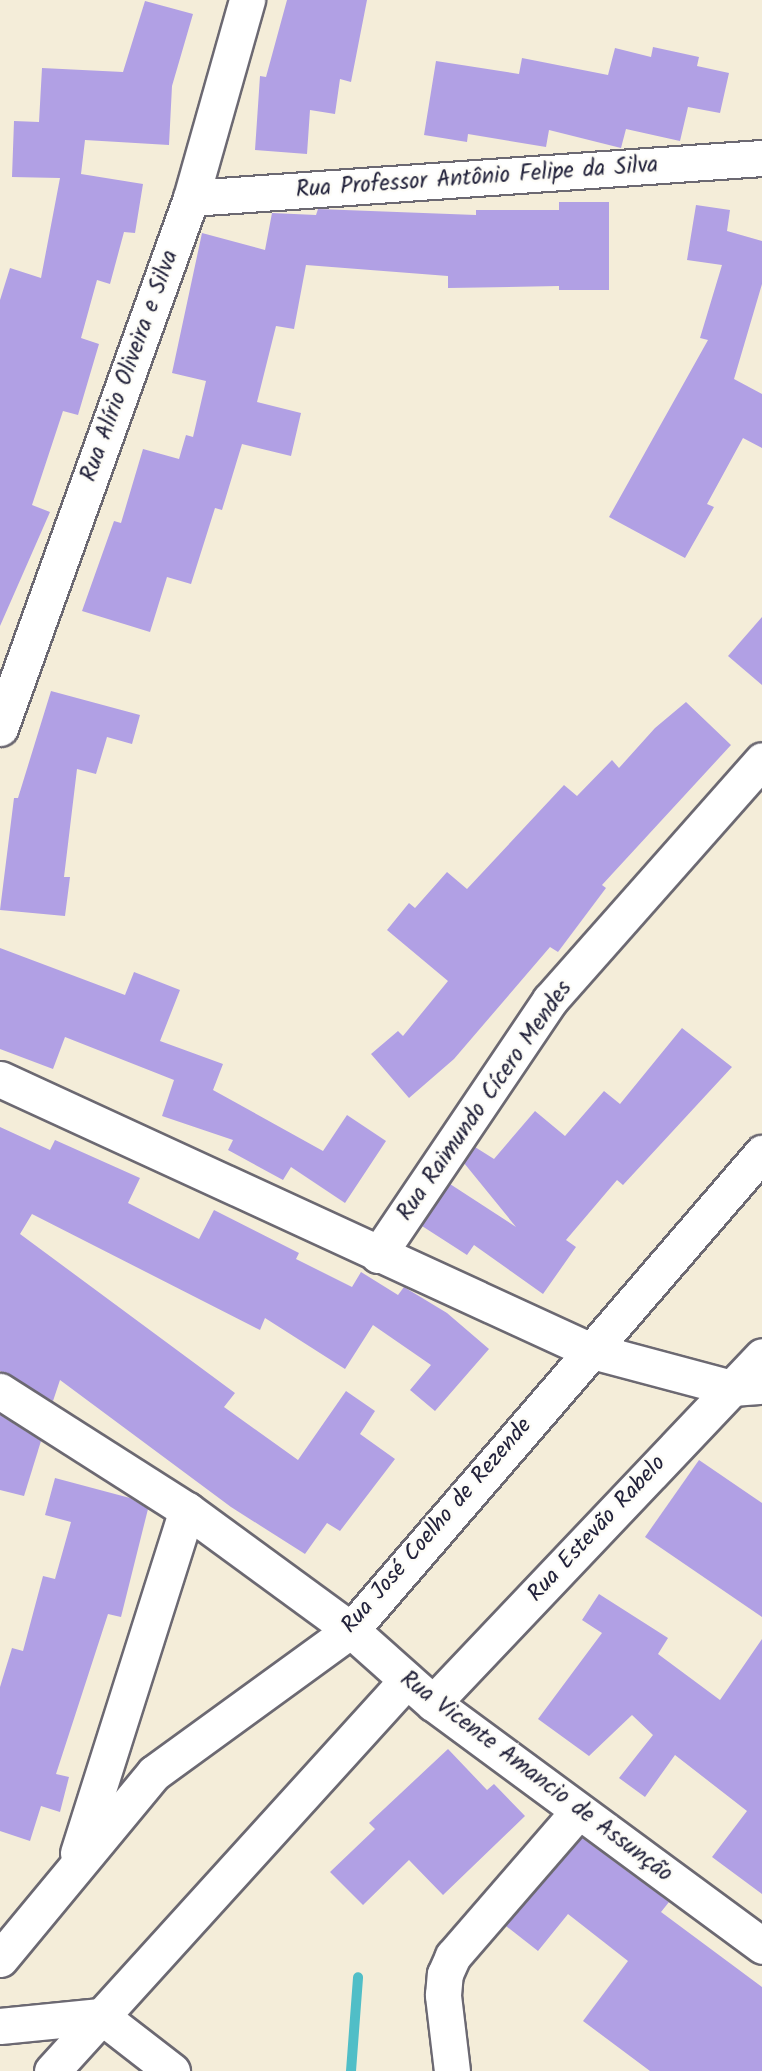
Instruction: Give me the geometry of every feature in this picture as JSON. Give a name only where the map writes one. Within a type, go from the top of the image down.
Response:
[{"type":"street","name":"Rua Alírio Oliveira e Silva","points":[[0,728],[191,198],[247,0]]},
{"type":"street","name":"Rua Professor Antônio Felipe da Silva","points":[[191,198],[762,158]]},
{"type":"street","name":"Rua Raimundo Cícero Mendes","points":[[378,1255],[550,1000],[762,760]]},
{"type":"street","points":[[0,1079],[589,1350],[747,1387]]},
{"type":"street","name":"Rua José Coelho de Rezende","points":[[0,1959],[154,1773],[351,1630],[589,1350],[762,1153]]},
{"type":"street","name":"Rua Estevão Rabelo","points":[[433,1703],[747,1387],[762,1356]]},
{"type":"street","name":"Rua Vicente Amancio de Assunção","points":[[0,1391],[187,1510],[351,1630],[433,1703],[577,1813],[762,1947]]},
{"type":"street","points":[[73,1868],[187,1510]]},
{"type":"street","points":[[52,2071],[407,1680]]},
{"type":"street","points":[[452,2071],[443,1995],[445,1974],[453,1956],[577,1813]]},
{"type":"street","points":[[0,2026],[100,2016],[173,2071]]},
{"type":"building","points":[[287,0],[367,0],[351,82],[340,79],[335,114],[310,110],[307,154],[255,150],[260,76],[266,77]]},
{"type":"building","points":[[145,1],[193,14],[172,86],[169,145],[85,140],[81,174],[143,184],[135,233],[124,232],[110,284],[97,280],[81,338],[99,344],[78,415],[63,411],[32,505],[50,512],[0,626],[0,300],[10,268],[41,278],[60,178],[12,177],[14,121],[39,122],[42,68],[123,72]]},
{"type":"building","points":[[653,47],[699,57],[697,66],[729,73],[720,113],[688,107],[680,141],[626,129],[621,148],[549,130],[546,147],[468,134],[467,142],[424,135],[436,61],[519,74],[522,58],[608,75],[615,48],[651,57]]},
{"type":"building","points":[[559,202],[609,202],[609,290],[559,290],[559,286],[448,288],[448,276],[306,265],[294,329],[276,326],[257,402],[301,413],[291,456],[242,444],[222,510],[215,508],[191,584],[167,577],[150,632],[82,611],[114,521],[121,523],[143,449],[179,459],[186,435],[193,437],[206,381],[172,373],[202,233],[265,250],[272,213],[316,215],[318,209],[476,215],[476,210],[559,210]]},
{"type":"building","points":[[696,205],[730,210],[727,231],[762,241],[762,284],[734,379],[762,394],[762,448],[743,438],[707,504],[714,507],[685,558],[609,517],[708,340],[700,338],[722,265],[687,260]]},
{"type":"building","points":[[762,617],[762,685],[728,656]]},
{"type":"building","points":[[51,691],[140,715],[132,744],[107,737],[96,774],[77,769],[64,877],[70,877],[65,916],[0,910],[14,798],[18,798]]},
{"type":"building","points":[[686,702],[731,745],[602,885],[606,888],[558,952],[550,947],[454,1059],[409,1098],[371,1054],[398,1031],[403,1036],[448,981],[387,930],[409,903],[415,908],[447,872],[467,889],[564,785],[577,796],[612,760],[619,768],[655,728]]},
{"type":"building","points":[[0,948],[125,995],[134,972],[180,990],[160,1041],[223,1064],[213,1090],[323,1151],[347,1115],[386,1141],[345,1203],[291,1167],[283,1180],[228,1150],[233,1140],[162,1116],[174,1080],[65,1037],[53,1069],[0,1049]]},
{"type":"building","points":[[682,1028],[732,1067],[623,1185],[617,1180],[566,1240],[576,1247],[543,1294],[474,1245],[467,1255],[422,1226],[450,1184],[516,1227],[464,1163],[475,1147],[494,1159],[535,1111],[565,1136],[604,1091],[620,1104]]},
{"type":"building","points":[[0,1127],[50,1150],[55,1140],[140,1178],[128,1203],[199,1239],[214,1210],[299,1253],[296,1259],[352,1287],[361,1272],[398,1295],[404,1287],[447,1313],[489,1349],[435,1411],[410,1390],[431,1365],[373,1325],[345,1369],[265,1318],[260,1330],[32,1214],[20,1234],[235,1393],[224,1407],[298,1460],[346,1391],[375,1411],[360,1434],[395,1459],[340,1531],[327,1523],[305,1554],[231,1507],[60,1380],[53,1401],[0,1371]]},
{"type":"building","points":[[0,1415],[41,1441],[24,1496],[0,1490]]},
{"type":"building","points":[[699,1460],[762,1503],[762,1617],[645,1537]]},
{"type":"building","points":[[55,1478],[130,1498],[148,1509],[121,1617],[108,1614],[56,1774],[69,1777],[60,1812],[41,1806],[30,1841],[0,1831],[0,1687],[12,1648],[23,1651],[43,1576],[55,1579],[71,1522],[45,1515]]},
{"type":"building","points":[[599,1594],[668,1638],[658,1654],[720,1700],[762,1639],[762,1894],[712,1857],[747,1811],[675,1755],[645,1797],[619,1778],[653,1735],[632,1715],[589,1756],[538,1719],[602,1633],[582,1620]]},
{"type":"building","points":[[448,1749],[487,1790],[494,1784],[525,1816],[443,1895],[409,1860],[363,1905],[330,1872],[375,1829],[369,1823]]},
{"type":"building","points":[[582,1838],[669,1902],[661,1912],[762,1987],[762,2071],[650,2071],[583,2021],[628,1961],[568,1914],[538,1951],[506,1926]]},
{"type":"waterway","points":[[351,2071],[358,1977]]}]
